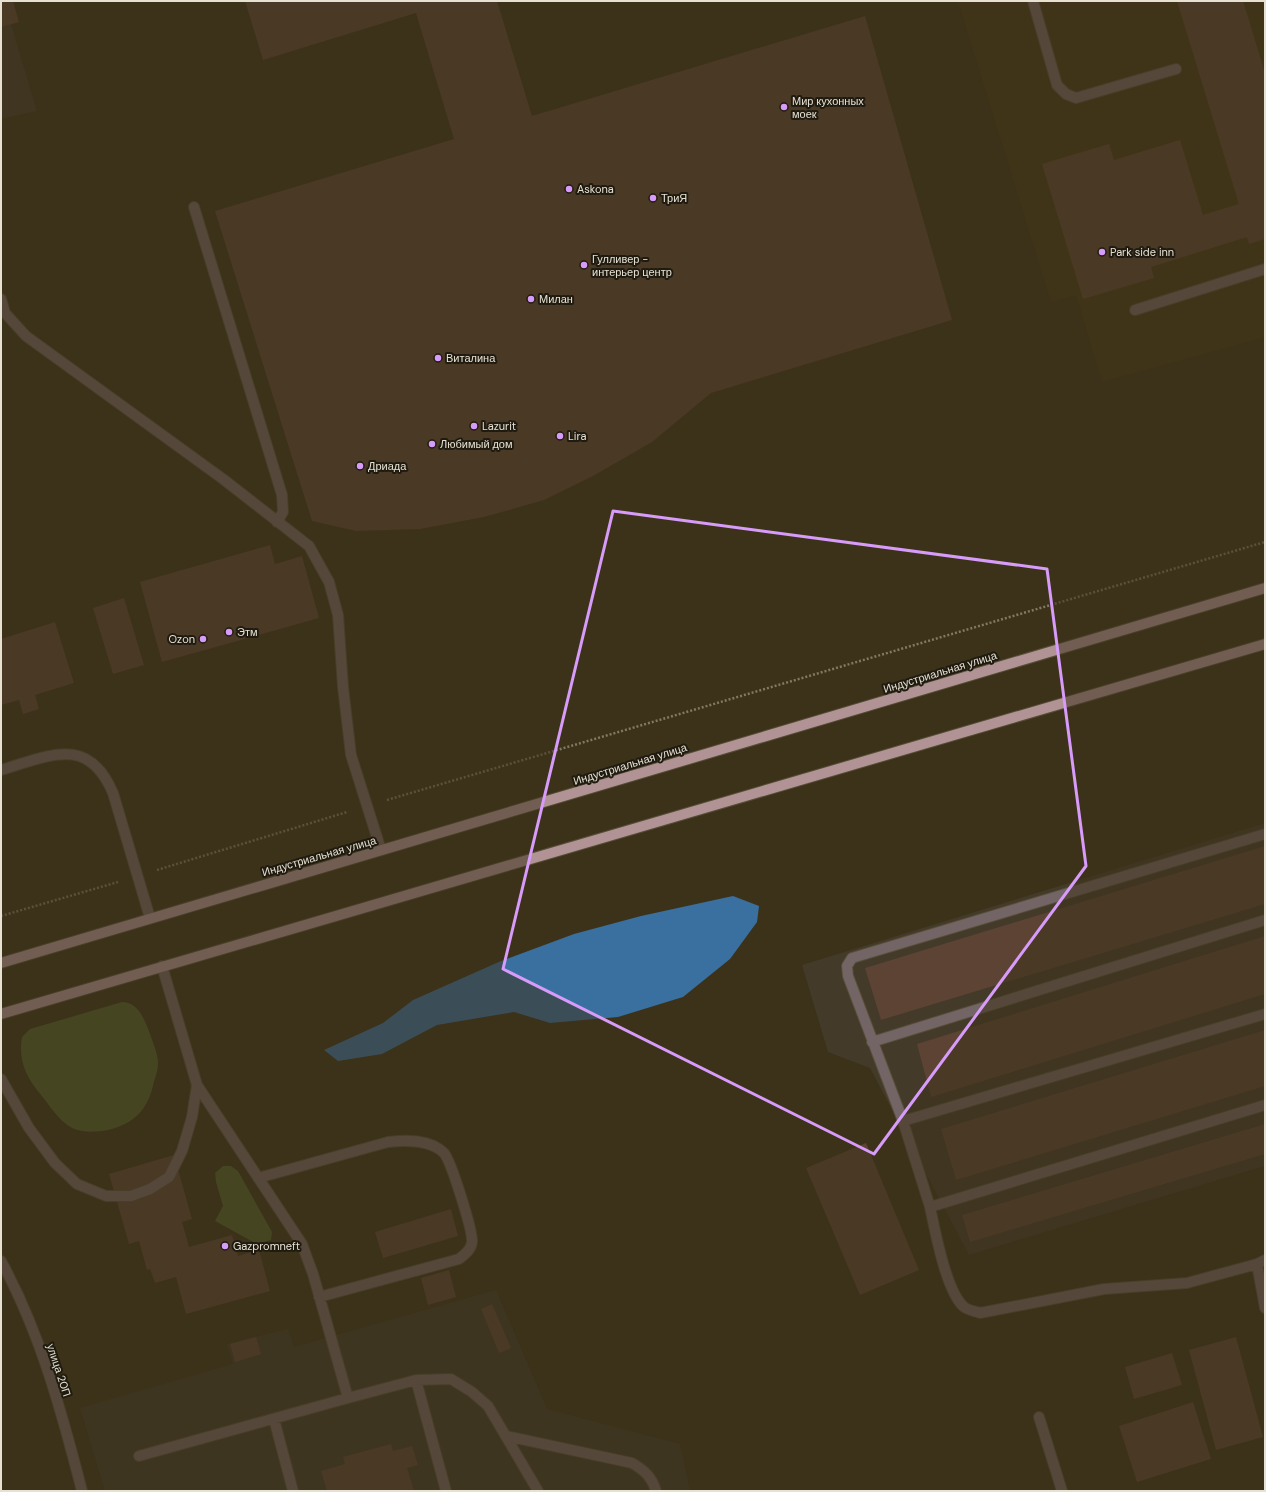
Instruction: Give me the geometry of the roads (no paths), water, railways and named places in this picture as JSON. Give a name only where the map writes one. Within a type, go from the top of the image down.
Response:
[{"type":"main road","name":"Индустриальная улица","points":[[1,962],[1265,588]]},
{"type":"main road","points":[[1,1014],[1265,644]]},
{"type":"street","points":[[1033,1],[1057,85],[1066,94],[1076,98],[1176,69]]},
{"type":"street","points":[[194,207],[282,494],[283,512],[277,522]]},
{"type":"street","points":[[1135,310],[1265,269]]},
{"type":"street","points":[[1,299],[5,313],[26,336],[217,475],[309,546],[329,582],[338,615],[343,687],[351,755],[381,850]]},
{"type":"street","points":[[1,770],[55,755],[79,755],[92,761],[107,778],[113,793],[150,918]]},
{"type":"street","points":[[1265,834],[852,958],[847,966],[848,976],[903,1121],[930,1207],[941,1256],[951,1286],[963,1307],[980,1313],[1104,1289],[1187,1283],[1261,1262],[1265,1308]]},
{"type":"street","points":[[872,1042],[1265,920]]},
{"type":"street","points":[[162,966],[197,1085],[302,1244],[319,1296],[348,1398]]},
{"type":"street","points":[[903,1121],[1265,1014]]},
{"type":"street","points":[[1,1079],[29,1128],[55,1163],[77,1184],[106,1196],[131,1196],[150,1189],[169,1177],[182,1152],[192,1117],[197,1085]]},
{"type":"street","points":[[930,1207],[1265,1105]]},
{"type":"street","points":[[258,1178],[388,1142],[406,1140],[434,1146],[444,1154],[451,1165],[472,1242],[468,1252],[459,1258],[319,1296]]},
{"type":"street","name":"улица 20П","points":[[1,1261],[12,1280],[43,1356],[82,1491]]},
{"type":"street","points":[[416,1380],[446,1491]]},
{"type":"street","points":[[139,1456],[416,1380],[451,1380],[472,1392],[488,1406],[538,1491]]},
{"type":"street","points":[[1040,1417],[1062,1491]]},
{"type":"street","points":[[274,1419],[292,1491]]},
{"type":"street","points":[[506,1436],[632,1463],[644,1470],[653,1481],[656,1491]]},
{"type":"water","points":[[733,896],[759,906],[757,922],[730,959],[683,997],[618,1017],[550,1023],[514,1012],[437,1025],[382,1054],[338,1061],[324,1050],[383,1023],[413,1000],[501,961],[574,934],[641,916]]},
{"type":"place","name":"Мир кухонных моек","points":[[784,107]]},
{"type":"place","name":"Askona","points":[[569,189]]},
{"type":"place","name":"ТриЯ","points":[[653,198]]},
{"type":"place","name":"Park side inn","points":[[1102,252]]},
{"type":"place","name":"Гулливер - интерьер центр","points":[[584,265]]},
{"type":"place","name":"Милан","points":[[531,299]]},
{"type":"place","name":"Виталина","points":[[438,358]]},
{"type":"place","name":"Lazurit","points":[[474,426]]},
{"type":"place","name":"Lira","points":[[560,436]]},
{"type":"place","name":"Любимый дом","points":[[432,444]]},
{"type":"place","name":"Дриада","points":[[360,466]]},
{"type":"place","name":"Этм","points":[[229,632]]},
{"type":"place","name":"Ozon","points":[[203,639]]},
{"type":"place","name":"Gazpromneft","points":[[225,1246]]}]
